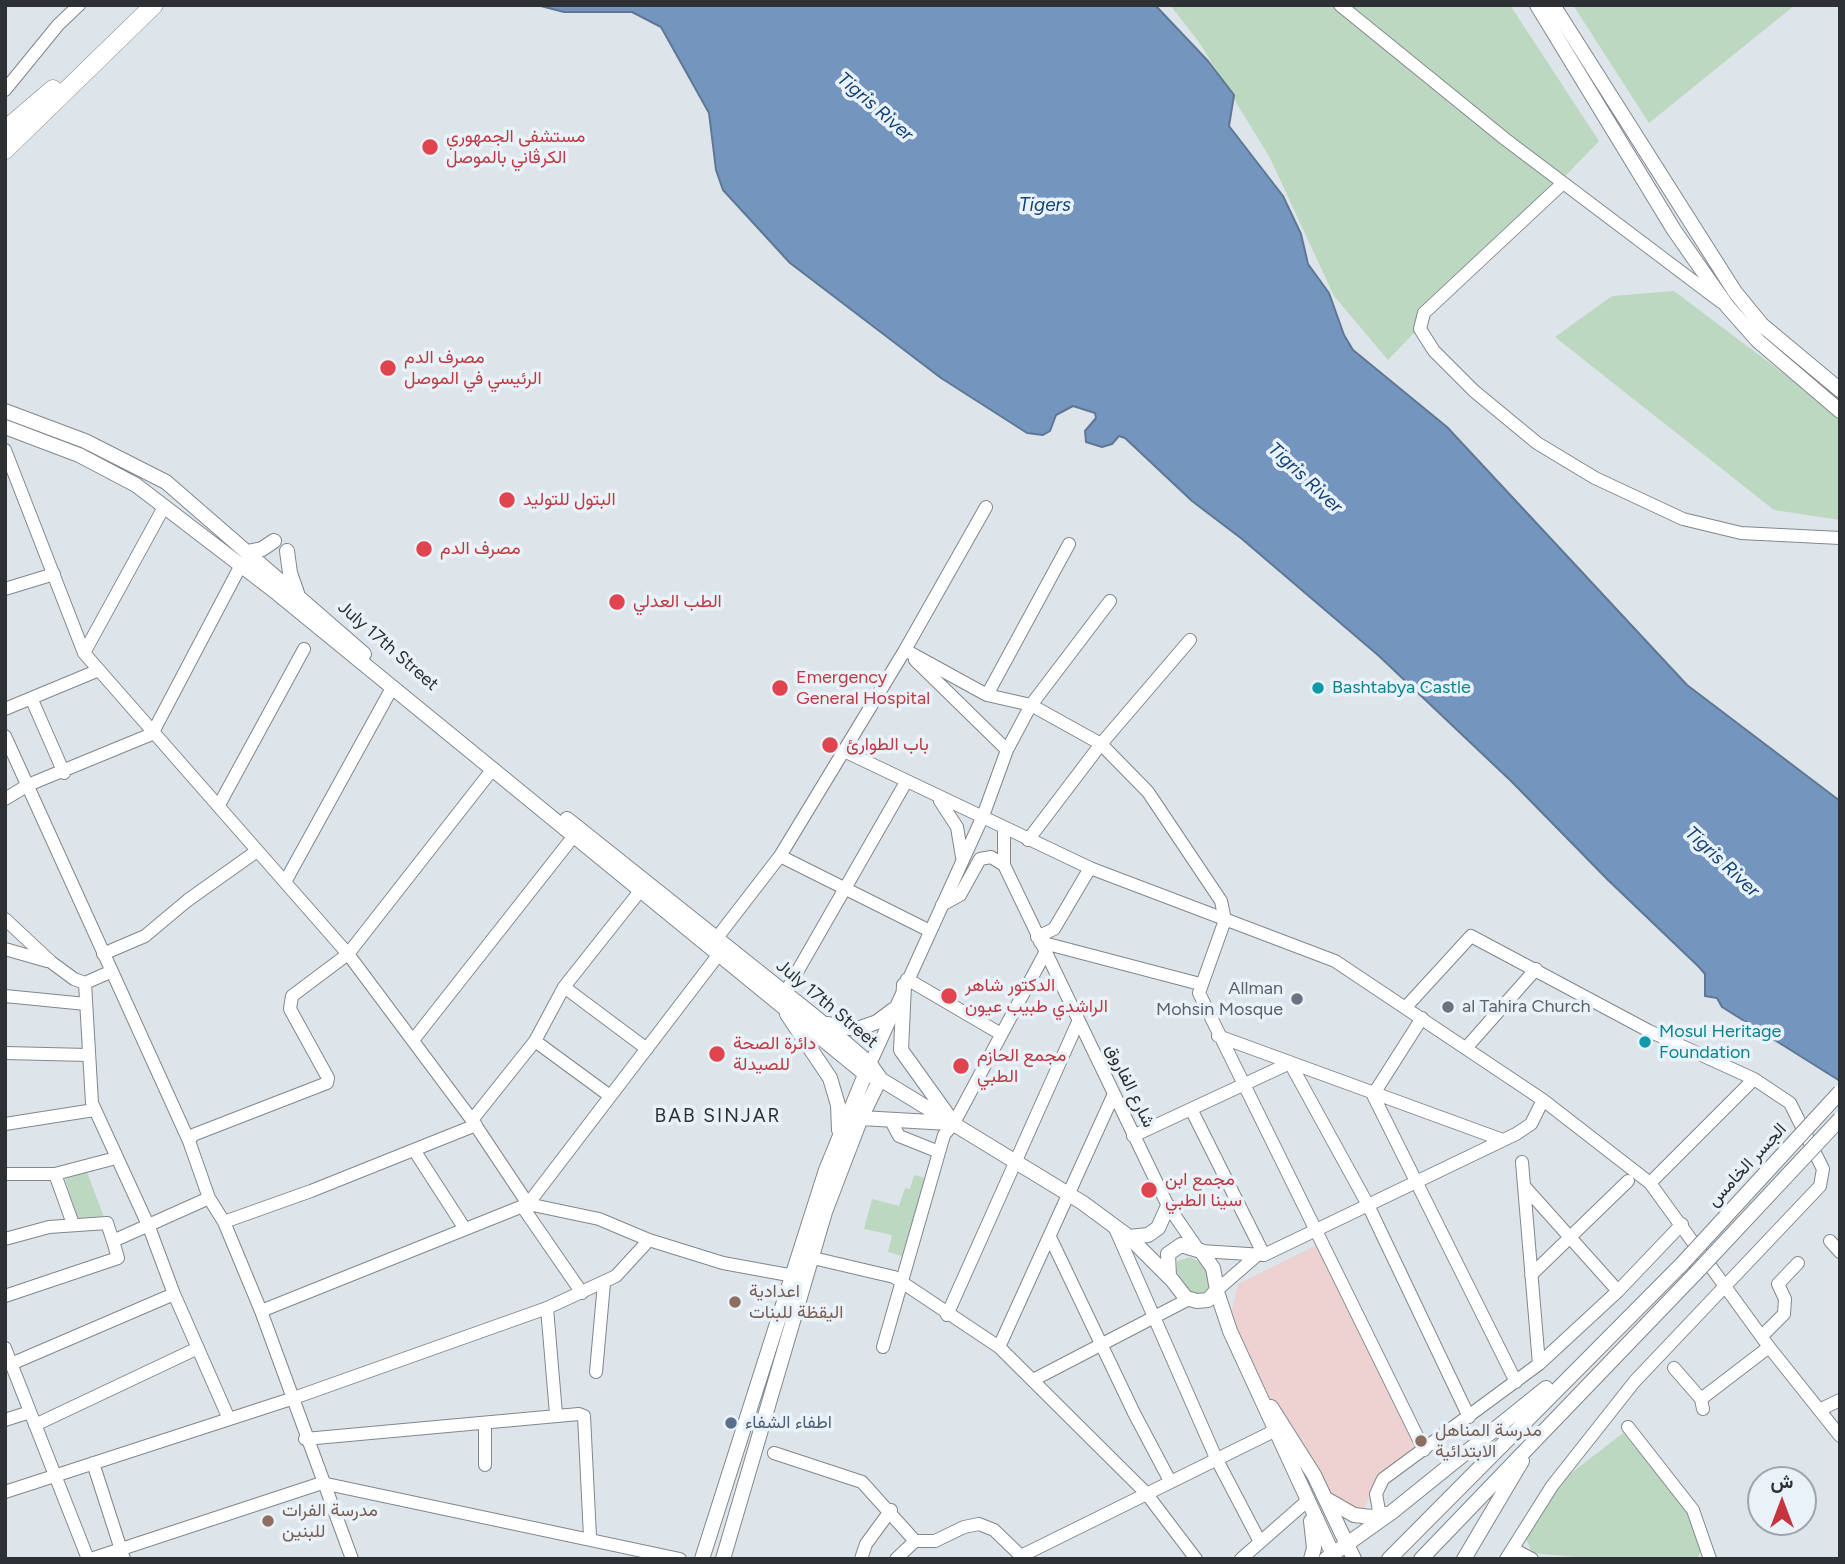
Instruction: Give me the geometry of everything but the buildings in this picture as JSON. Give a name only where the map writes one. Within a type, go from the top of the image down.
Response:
[{"type":"highway","points":[[5,130],[149,6]]},
{"type":"highway","points":[[5,150],[149,6]]},
{"type":"main road","points":[[1537,5],[1641,176],[1727,306],[1758,341],[1840,411]]},
{"type":"main road","points":[[1553,5],[1720,270],[1762,325],[1840,390]]},
{"type":"main road","points":[[1641,176],[1656,169]]},
{"type":"main road","name":"July 17th Street","points":[[5,411],[85,440],[148,470],[166,482],[244,558],[392,688],[719,954],[819,1020],[867,1069]]},
{"type":"main road","name":"July 17th Street","points":[[5,427],[79,456],[136,485],[164,507],[298,594],[376,665],[716,939],[867,1069],[1016,1161]]},
{"type":"main road","points":[[79,456],[85,440]]},
{"type":"main road","points":[[244,558],[274,541]]},
{"type":"main road","points":[[287,551],[290,573],[298,594]]},
{"type":"main road","points":[[905,982],[901,1050],[954,1123]]},
{"type":"main road","points":[[783,998],[830,1078],[840,1116],[839,1143]]},
{"type":"main road","points":[[819,1020],[853,1030],[877,1022],[893,1010]]},
{"type":"main road","points":[[702,1559],[826,1170],[867,1069]]},
{"type":"main road","points":[[723,1559],[829,1203],[861,1118],[880,1079]]},
{"type":"main road","name":"الجسر الخامس","points":[[1583,1360],[1682,1264],[1840,1092]]},
{"type":"main road","points":[[861,1118],[954,1123]]},
{"type":"main road","name":"الجسر الخامس","points":[[1532,1443],[1695,1275],[1840,1119]]},
{"type":"main road","name":"شارع الفاروق","points":[[1016,1161],[1129,1237],[1189,1299],[1230,1331]]},
{"type":"main road","points":[[1129,1237],[1142,1237],[1158,1228],[1168,1206]]},
{"type":"main road","points":[[1170,1278],[1167,1261],[1170,1251],[1181,1245],[1199,1249]]},
{"type":"main road","name":"شارع الفاروق","points":[[1199,1249],[1215,1273],[1217,1291],[1230,1331],[1331,1557]]},
{"type":"main road","points":[[1189,1299],[1208,1300],[1217,1291]]},
{"type":"main road","points":[[1331,1557],[1583,1360]]},
{"type":"main road","points":[[1391,1557],[1583,1360]]},
{"type":"main road","name":"شارع الفاروق","points":[[1253,1380],[1295,1443],[1325,1497],[1354,1559]]},
{"type":"main road","points":[[1421,1559],[1532,1443]]},
{"type":"main road","points":[[1464,1559],[1532,1443]]},
{"type":"main road","points":[[729,1471],[748,1478]]},
{"type":"main road","points":[[1325,1497],[1346,1512],[1362,1517],[1386,1514]]},
{"type":"main road","points":[[1308,1505],[1314,1548],[1311,1559]]},
{"type":"street","points":[[5,90],[58,25],[79,5]]},
{"type":"street","points":[[1340,5],[1563,183],[1727,306]]},
{"type":"street","points":[[1563,183],[1424,313],[1420,329],[1434,351],[1474,391],[1537,443],[1616,488],[1683,519],[1741,533],[1840,538]]},
{"type":"street","points":[[5,450],[84,653],[152,734],[219,805],[348,954],[414,1039],[474,1123],[582,1293]]},
{"type":"street","points":[[84,653],[164,507]]},
{"type":"street","points":[[716,939],[780,856],[905,650],[986,507]]},
{"type":"street","points":[[987,695],[1069,544]]},
{"type":"street","points":[[5,799],[28,785],[64,773],[152,734],[244,558]]},
{"type":"street","points":[[5,589],[54,574]]},
{"type":"street","points":[[867,1069],[983,816],[1007,750],[1031,705],[1110,601]]},
{"type":"street","points":[[1028,840],[1101,744],[1190,640]]},
{"type":"street","points":[[219,805],[304,649]]},
{"type":"street","points":[[905,650],[987,695],[1031,705],[1101,744],[1148,792],[1221,901],[1225,920],[1199,993],[1424,1450]]},
{"type":"street","points":[[905,650],[1007,750]]},
{"type":"street","points":[[5,709],[99,670]]},
{"type":"street","points":[[285,882],[392,688]]},
{"type":"street","points":[[32,700],[64,773]]},
{"type":"street","points":[[5,736],[189,1142],[209,1198],[224,1222],[261,1311],[291,1399],[352,1559]]},
{"type":"street","points":[[844,751],[937,798],[983,816],[1090,868],[1335,961],[1543,1100],[1650,1183],[1726,1283],[1766,1342],[1840,1436]]},
{"type":"street","points":[[189,1142],[192,1135],[327,1083],[328,1078],[290,1009],[289,1000],[348,954],[492,770]]},
{"type":"street","points":[[783,998],[906,782]]},
{"type":"street","points":[[937,798],[957,827],[962,862]]},
{"type":"street","points":[[942,905],[960,895],[980,859],[990,857],[1004,864],[1004,828]]},
{"type":"street","points":[[414,1039],[573,837]]},
{"type":"street","points":[[103,954],[145,936],[188,900],[257,851]]},
{"type":"street","points":[[780,856],[930,931]]},
{"type":"street","name":"شارع الفاروق","points":[[1004,864],[1168,1206],[1199,1249]]},
{"type":"street","points":[[883,1347],[944,1135],[954,1123],[1001,1034],[1041,944],[1054,929],[1090,868]]},
{"type":"street","points":[[224,1222],[414,1150],[474,1123],[535,1041],[564,987],[640,891]]},
{"type":"street","points":[[5,919],[51,962],[74,979],[85,983],[110,972]]},
{"type":"street","points":[[1406,1007],[1471,936],[1649,1031],[1754,1079],[1790,1103],[1824,1169],[1820,1186],[1635,1381],[1568,1464],[1510,1554],[1530,1558]]},
{"type":"street","points":[[1041,944],[1200,984]]},
{"type":"street","points":[[5,949],[51,962]]},
{"type":"street","points":[[261,1311],[525,1205],[719,954]]},
{"type":"street","points":[[1466,1048],[1536,969]]},
{"type":"street","points":[[905,982],[1001,1034]]},
{"type":"street","points":[[85,983],[94,1110],[149,1227],[174,1294],[229,1419]]},
{"type":"street","points":[[564,987],[647,1049]]},
{"type":"street","points":[[5,996],[86,1004]]},
{"type":"street","points":[[1373,1096],[1422,1018]]},
{"type":"street","points":[[947,1315],[1078,1022]]},
{"type":"street","points":[[1218,1036],[1373,1096],[1500,1139]]},
{"type":"street","points":[[535,1041],[610,1096]]},
{"type":"street","points":[[5,1053],[88,1055]]},
{"type":"street","points":[[1133,1136],[1192,1111],[1242,1084],[1290,1063]]},
{"type":"street","points":[[1290,1063],[1368,1205],[1469,1417]]},
{"type":"street","points":[[1650,1183],[1754,1079]]},
{"type":"street","points":[[999,1347],[1113,1096]]},
{"type":"street","points":[[1373,1096],[1516,1382]]},
{"type":"street","points":[[1217,1291],[1259,1256],[1531,1124],[1543,1100]]},
{"type":"street","points":[[5,1124],[94,1110]]},
{"type":"street","points":[[1192,1111],[1259,1256]]},
{"type":"street","points":[[890,1119],[899,1136],[939,1152]]},
{"type":"street","points":[[414,1150],[465,1229]]},
{"type":"street","points":[[5,1174],[55,1174],[116,1158]]},
{"type":"street","points":[[1522,1162],[1539,1364]]},
{"type":"street","points":[[55,1174],[73,1224]]},
{"type":"street","points":[[1531,1275],[1628,1181]]},
{"type":"street","points":[[1524,1186],[1618,1291]]},
{"type":"street","points":[[113,1241],[209,1198]]},
{"type":"street","points":[[525,1205],[599,1219],[649,1240],[723,1263],[794,1276]]},
{"type":"street","points":[[5,1239],[49,1227],[107,1223],[118,1258],[5,1296]]},
{"type":"street","points":[[1386,1514],[1375,1502],[1379,1486],[1539,1364],[1618,1291],[1682,1224]]},
{"type":"street","points":[[1114,1226],[1216,1458],[1260,1542]]},
{"type":"street","points":[[1050,1237],[1134,1413],[1170,1480]]},
{"type":"street","points":[[5,1492],[291,1399],[547,1308],[616,1276],[649,1240]]},
{"type":"street","points":[[1830,1241],[1840,1252]]},
{"type":"street","points":[[1199,1249],[1259,1256]]},
{"type":"street","points":[[813,1258],[894,1277],[901,1285],[999,1347],[1146,1493],[1196,1559]]},
{"type":"street","points":[[1674,1368],[1702,1404],[1766,1342],[1784,1314],[1785,1299],[1778,1284],[1798,1263]]},
{"type":"street","points":[[596,1372],[604,1283]]},
{"type":"street","points":[[12,1364],[174,1294]]},
{"type":"street","points":[[1034,1380],[1189,1299]]},
{"type":"street","points":[[547,1308],[556,1414]]},
{"type":"street","points":[[5,1348],[90,1559],[122,1554],[322,1483],[590,1537],[680,1559]]},
{"type":"street","points":[[36,1425],[198,1348]]},
{"type":"street","points":[[1819,1410],[1840,1399]]},
{"type":"street","points":[[5,1420],[30,1412]]},
{"type":"street","points":[[306,1439],[574,1412],[584,1416],[590,1537]]},
{"type":"street","points":[[485,1423],[485,1465]]},
{"type":"street","points":[[1628,1427],[1693,1510],[1710,1559]]},
{"type":"street","points":[[896,1559],[915,1541],[935,1541],[964,1527],[979,1524],[994,1530],[1021,1558],[1170,1480],[1274,1431]]},
{"type":"street","points":[[774,1453],[862,1482],[891,1510],[915,1541]]},
{"type":"street","points":[[93,1463],[122,1554]]},
{"type":"street","points":[[1241,1559],[1308,1505]]},
{"type":"street","points":[[862,1559],[866,1544],[891,1510]]},
{"type":"shaded area","points":[[1315,1246],[1318,1247],[1420,1448],[1374,1486],[1359,1520],[1331,1497],[1256,1375],[1231,1315],[1238,1284]]},
{"type":"green space","points":[[1170,5],[1510,5],[1599,141],[1388,360],[1334,296],[1270,158],[1199,42]]},
{"type":"green space","points":[[1573,5],[1795,5],[1649,123]]},
{"type":"green space","points":[[1674,291],[1840,416],[1840,520],[1774,510],[1555,337],[1612,296]]},
{"type":"green space","points":[[87,1172],[104,1217],[78,1218],[65,1179]]},
{"type":"green space","points":[[914,1175],[925,1178],[902,1256],[888,1252],[892,1235],[864,1229],[872,1199],[899,1206],[905,1188],[910,1189]]},
{"type":"green space","points":[[1190,1257],[1202,1263],[1212,1282],[1207,1296],[1191,1293],[1177,1272],[1177,1261]]},
{"type":"green space","points":[[1623,1433],[1688,1509],[1701,1550],[1698,1557],[1598,1559],[1532,1553],[1526,1538],[1538,1515],[1570,1474]]},
{"type":"water","name":"Tigers","points":[[537,5],[1155,5],[1208,61],[1234,95],[1229,126],[1283,196],[1301,234],[1308,264],[1329,293],[1344,335],[1353,350],[1447,427],[1687,685],[1840,801],[1840,1081],[1722,1007],[1717,998],[1705,996],[1705,974],[1699,967],[1608,880],[1511,781],[1379,656],[1242,539],[1192,501],[1125,438],[1119,436],[1112,444],[1102,447],[1086,442],[1085,431],[1096,418],[1095,413],[1073,406],[1056,415],[1050,431],[1043,435],[1027,433],[941,378],[790,263],[723,190],[716,170],[709,113],[661,27],[632,12],[564,12]]},
{"type":"place","name":"مستشفى الجمهوري الكرڤاني بالموصل","points":[[430,147]]},
{"type":"place","name":"مصرف الدم الرئيسي في الموصل","points":[[388,368]]},
{"type":"place","name":"البتول للتوليد","points":[[507,500]]},
{"type":"place","name":"مصرف الدم","points":[[424,549]]},
{"type":"place","name":"الطب العدلي","points":[[617,602]]},
{"type":"place","name":"Emergency General Hospital","points":[[780,688]]},
{"type":"place","name":"Bashtabya Castle","points":[[1318,688]]},
{"type":"place","name":"باب الطوارئ","points":[[830,745]]},
{"type":"place","name":"الدكتور شاهر الراشدي طبيب عيون","points":[[949,996]]},
{"type":"place","name":"Allman Mohsin Mosque","points":[[1297,999]]},
{"type":"place","name":"al Tahira Church","points":[[1448,1007]]},
{"type":"place","name":"Mosul Heritage Foundation","points":[[1645,1042]]},
{"type":"place","name":"دائرة الصحة للصيدلة","points":[[717,1054]]},
{"type":"place","name":"مجمع الحازم الطبي","points":[[961,1066]]},
{"type":"place","name":"مجمع ابن سينا الطبي","points":[[1149,1190]]},
{"type":"place","name":"اعدادية اليقظة للبنات","points":[[735,1302]]},
{"type":"place","name":"اطفاء الشفاء","points":[[731,1423]]},
{"type":"place","name":"مدرسة المناهل الابتدائية","points":[[1421,1441]]},
{"type":"place","name":"مدرسة الفرات للبنين","points":[[268,1521]]},
{"type":"district","name":"BAB SINJAR","points":[[718,1116]]},
{"type":"water label","name":"Tigris River","points":[[875,107]]},
{"type":"water label","name":"Tigris River","points":[[1305,478]]},
{"type":"water label","name":"Tigris River","points":[[1722,862]]}]
